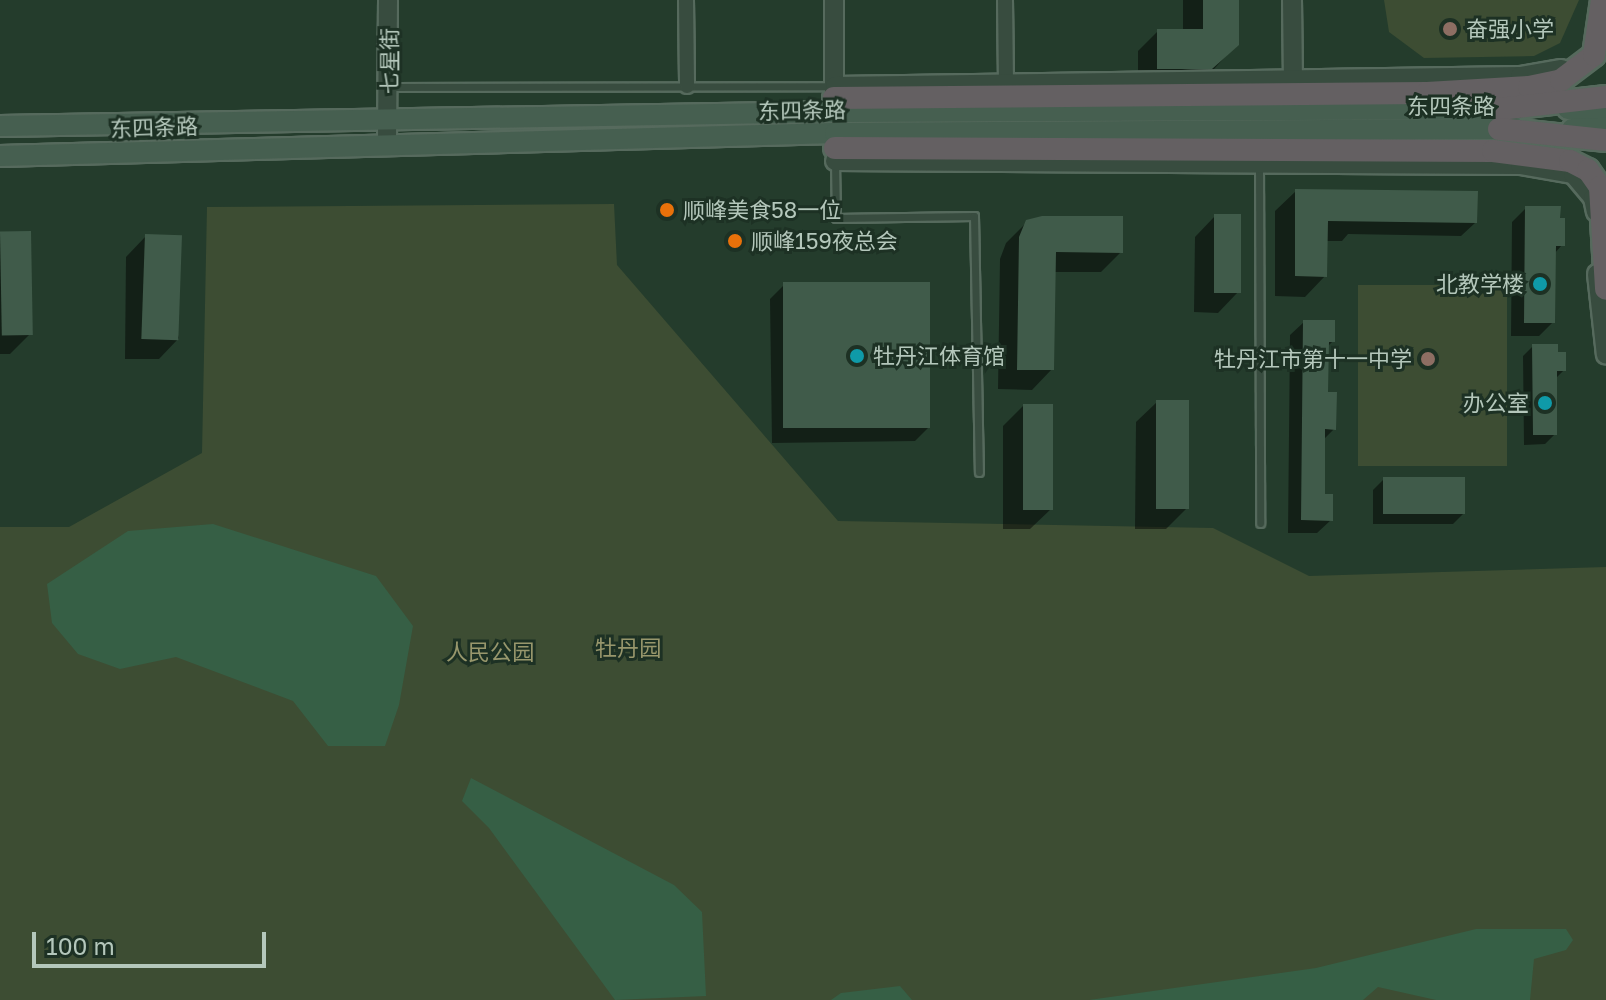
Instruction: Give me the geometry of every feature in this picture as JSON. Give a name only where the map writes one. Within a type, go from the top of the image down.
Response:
[{"type":"highway","points":[[835,148],[954,122],[1529,87],[1561,80],[1594,55],[1601,0]]},
{"type":"highway","points":[[1499,119],[1606,97]]},
{"type":"highway","points":[[834,99],[954,122],[1493,151],[1570,161],[1588,170],[1600,187],[1603,291]]},
{"type":"highway","points":[[1499,119],[1606,140]]},
{"type":"main road","points":[[0,126],[389,122],[834,99]]},
{"type":"main road","points":[[1499,119],[1606,110]]},
{"type":"main road","name":"东四条路","points":[[954,122],[1499,119],[1606,128]]},
{"type":"main road","name":"东四条路","points":[[0,156],[387,144],[835,148]]},
{"type":"street","name":"七星街","points":[[387,144],[388,0]]},
{"type":"street","points":[[686,0],[687,86]]},
{"type":"street","points":[[834,0],[835,148],[1259,163],[1520,165],[1573,174],[1593,198],[1606,355]]},
{"type":"street","points":[[1005,0],[1006,84]]},
{"type":"street","points":[[1292,0],[1293,81]]},
{"type":"street","points":[[834,99],[1006,84],[1520,76],[1559,70],[1585,51],[1601,0]]},
{"type":"street","points":[[1601,0],[1606,10]]},
{"type":"lane","points":[[389,87],[687,86],[834,99]]},
{"type":"lane","points":[[835,148],[836,218],[974,216],[979,472]]},
{"type":"lane","points":[[1259,163],[1260,523]]},
{"type":"green space","points":[[1384,0],[1579,0],[1560,43],[1534,56],[1424,58],[1389,32]]},
{"type":"green space","name":"人民公园","points":[[614,204],[617,265],[838,521],[1213,528],[1309,576],[1606,567],[1606,1000],[0,1000],[0,527],[69,527],[202,453],[207,207]]},
{"type":"green space","points":[[1358,285],[1507,285],[1507,466],[1358,466]]},
{"type":"shaded area","points":[[213,524],[376,576],[413,626],[399,705],[385,746],[328,746],[293,701],[176,657],[120,669],[78,654],[52,623],[47,584],[128,531]]},
{"type":"shaded area","points":[[471,778],[674,885],[702,912],[706,996],[615,1000],[489,828],[462,801]]},
{"type":"shaded area","points":[[1476,929],[1566,929],[1573,940],[1566,950],[1534,959],[1530,1000],[1436,1000],[1378,987],[1363,1000],[1089,1000],[1316,968]]},
{"type":"shaded area","points":[[900,986],[912,1000],[831,1000],[841,993]]},
{"type":"building","points":[[1203,0],[1239,0],[1239,45],[1212,69],[1157,69],[1157,29],[1203,29]]},
{"type":"building","points":[[1295,189],[1478,191],[1477,223],[1328,221],[1327,277],[1295,276]]},
{"type":"building","name":"北教学楼","points":[[1525,206],[1561,206],[1560,218],[1565,218],[1565,246],[1556,246],[1555,323],[1524,323]]},
{"type":"building","points":[[1214,214],[1241,214],[1241,293],[1214,293]]},
{"type":"building","points":[[1042,216],[1123,216],[1123,253],[1056,252],[1054,370],[1017,370],[1019,237],[1026,220]]},
{"type":"building","points":[[31,231],[33,335],[2,336],[0,232]]},
{"type":"building","points":[[145,234],[182,235],[178,340],[141,339]]},
{"type":"building","name":"牡丹江体育馆","points":[[783,282],[930,282],[930,428],[783,428]]},
{"type":"building","points":[[1303,320],[1335,320],[1335,342],[1329,342],[1328,392],[1337,392],[1336,430],[1325,429],[1325,494],[1333,494],[1333,521],[1301,520]]},
{"type":"building","name":"办公室","points":[[1532,344],[1558,344],[1558,352],[1566,352],[1566,371],[1557,371],[1557,435],[1533,435]]},
{"type":"building","points":[[1156,400],[1189,400],[1189,509],[1156,509]]},
{"type":"building","points":[[1023,404],[1053,404],[1053,510],[1023,510]]},
{"type":"building","points":[[1383,477],[1465,477],[1465,514],[1383,514]]},
{"type":"place","name":"奋强小学","points":[[1450,29]]},
{"type":"place","name":"顺峰美食58一位","points":[[667,210]]},
{"type":"place","name":"顺峰159夜总会","points":[[735,241]]},
{"type":"place","name":"北教学楼","points":[[1540,284]]},
{"type":"place","name":"牡丹江体育馆","points":[[857,356]]},
{"type":"place","name":"牡丹江市第十一中学","points":[[1428,359]]},
{"type":"place","name":"办公室","points":[[1545,403]]},
{"type":"park label","name":"牡丹园","points":[[628,648]]}]
